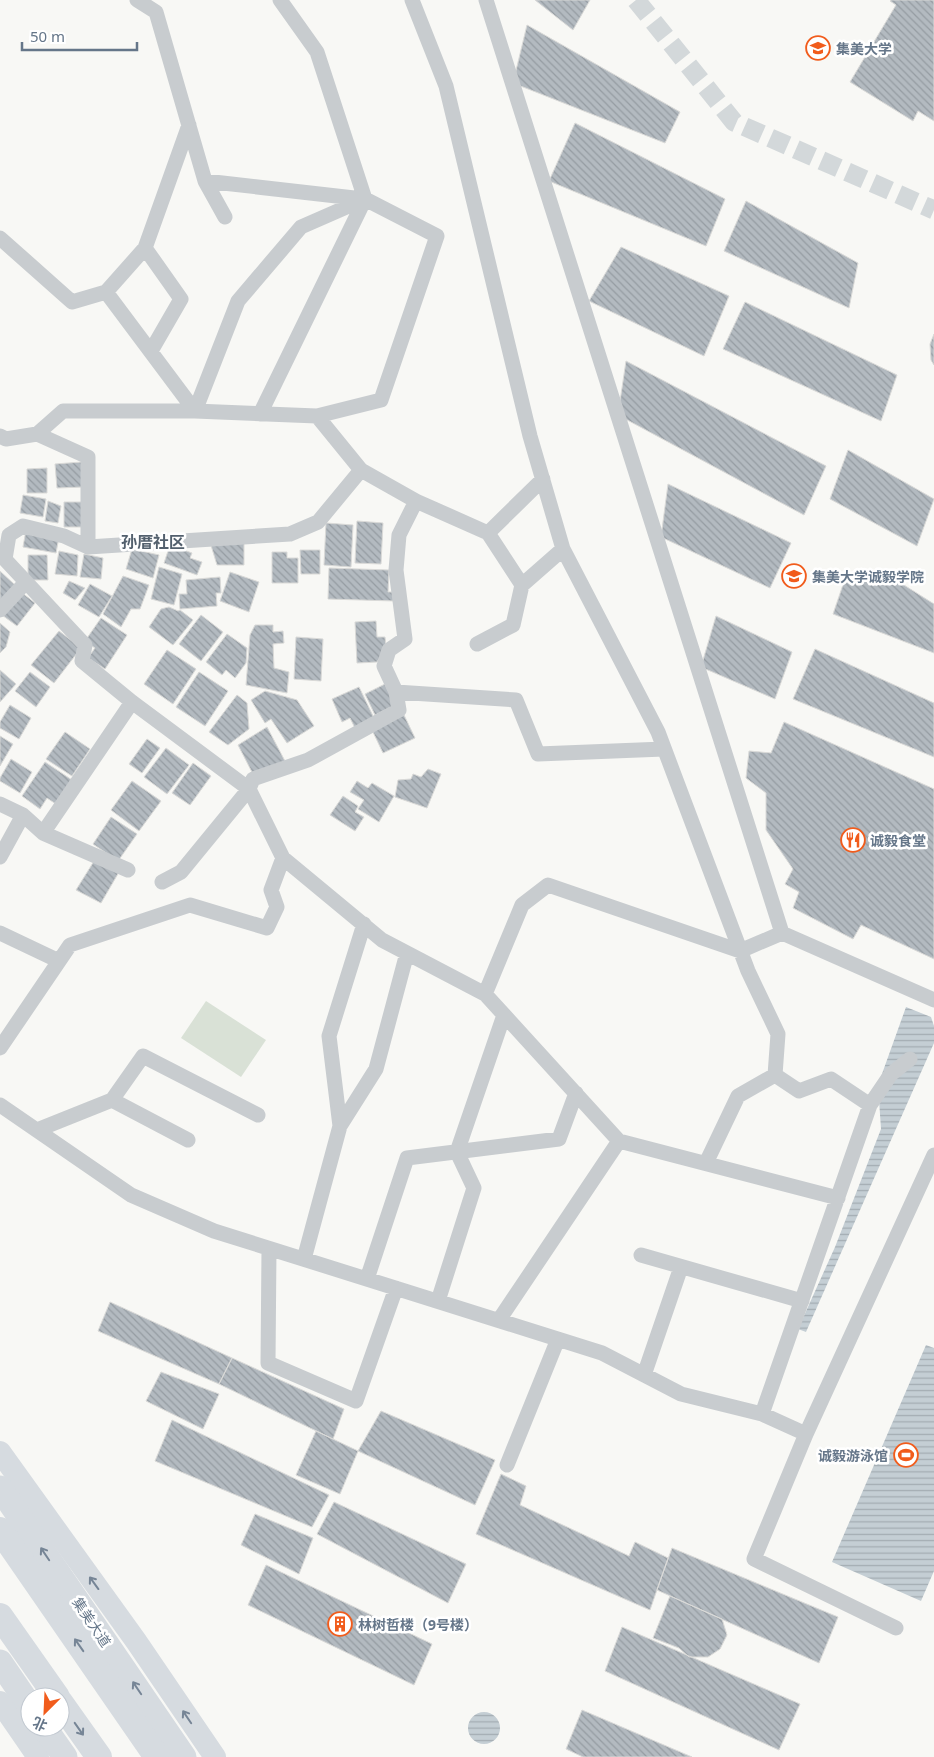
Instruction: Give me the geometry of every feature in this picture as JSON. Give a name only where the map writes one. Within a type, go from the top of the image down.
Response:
[{"type":"highway","points":[[0,1530],[157,1757]]},
{"type":"highway","points":[[0,1616],[50,1687]]},
{"type":"highway","points":[[70,1716],[99,1757]]},
{"type":"main road","points":[[0,1452],[136,1641],[214,1757]]},
{"type":"main road","name":"集美大道","points":[[0,1488],[184,1757]]},
{"type":"main road","points":[[0,1662],[20,1691]]},
{"type":"main road","points":[[0,1702],[38,1757]]},
{"type":"main road","points":[[51,1737],[64,1757]]},
{"type":"street","points":[[137,0],[156,12],[205,181],[225,217]]},
{"type":"street","points":[[260,414],[365,199],[317,52],[280,0]]},
{"type":"street","points":[[412,0],[446,86],[530,436],[563,548],[658,732],[740,951],[778,1034],[776,1075]]},
{"type":"street","points":[[486,0],[782,933]]},
{"type":"street","points":[[0,238],[72,302],[106,292],[145,248],[189,125]]},
{"type":"street","points":[[0,436],[6,439],[37,434],[63,411],[195,411],[317,416],[381,400],[436,236],[365,199],[205,181]]},
{"type":"street","points":[[195,411],[238,301],[301,227],[365,199]]},
{"type":"street","points":[[145,248],[181,299],[151,351]]},
{"type":"street","points":[[106,292],[195,411]]},
{"type":"street","points":[[317,416],[360,470],[416,501],[488,533],[522,585]]},
{"type":"street","points":[[37,434],[88,457],[88,547]]},
{"type":"street","points":[[360,470],[318,522],[290,534],[88,547],[64,536],[23,526],[9,535],[3,556],[85,645],[82,661],[132,702],[249,790],[283,858],[382,940],[485,994],[619,1141],[838,1198]]},
{"type":"street","points":[[488,533],[543,479]]},
{"type":"street","points":[[162,882],[181,872],[249,790],[253,780],[308,760],[399,710],[396,692],[384,666],[389,650],[405,639],[396,570],[399,536],[416,501]]},
{"type":"street","points":[[477,644],[512,625],[522,585],[563,548]]},
{"type":"street","points":[[0,610],[26,582]]},
{"type":"street","points":[[396,692],[516,700],[538,754],[664,749]]},
{"type":"street","points":[[43,833],[132,702]]},
{"type":"street","points":[[0,804],[23,814],[43,833],[128,870]]},
{"type":"street","points":[[0,856],[23,814]]},
{"type":"street","points":[[0,1048],[70,945],[190,906],[267,928],[277,907],[271,890],[283,858]]},
{"type":"street","points":[[485,994],[522,905],[548,885],[740,951],[782,933],[934,1000]]},
{"type":"street","points":[[340,1126],[329,1036],[364,924]]},
{"type":"street","points":[[0,934],[59,961]]},
{"type":"street","points":[[304,1259],[340,1126],[376,1069],[407,953]]},
{"type":"street","points":[[438,1301],[474,1188],[457,1152],[504,1014]]},
{"type":"street","points":[[37,1130],[112,1100],[143,1056],[258,1115]]},
{"type":"street","points":[[762,1414],[870,1105],[891,1074],[910,1059]]},
{"type":"street","points":[[776,1075],[798,1091],[831,1080],[870,1105]]},
{"type":"street","points":[[706,1163],[738,1096],[776,1075]]},
{"type":"street","points":[[367,1279],[407,1158],[559,1139],[576,1093]]},
{"type":"street","points":[[112,1100],[188,1140]]},
{"type":"street","points":[[0,1104],[131,1195],[214,1231],[602,1353],[681,1394],[762,1414],[806,1434]]},
{"type":"street","points":[[499,1320],[619,1141]]},
{"type":"street","points":[[896,1628],[754,1559],[806,1434],[934,1155]]},
{"type":"street","points":[[270,1248],[268,1363],[356,1401],[396,1288]]},
{"type":"street","points":[[641,1255],[802,1301]]},
{"type":"street","points":[[644,1374],[681,1267]]},
{"type":"street","points":[[507,1465],[558,1339]]},
{"type":"shaded area","points":[[206,1001],[266,1040],[241,1077],[181,1038]]},
{"type":"shaded area","points":[[906,1007],[931,1017],[934,1026],[934,1043],[806,1332],[798,1329],[835,1247],[881,1129],[878,1085]]},
{"type":"shaded area","name":"诚毅游泳馆","points":[[926,1345],[934,1348],[934,1571],[921,1601],[832,1562]]},
{"type":"shaded area","points":[[484,1712],[490,1713],[495,1717],[499,1722],[499,1734],[495,1739],[490,1743],[484,1744],[478,1743],[473,1739],[469,1734],[468,1728],[469,1722],[473,1717],[478,1713]]},
{"type":"building","points":[[535,0],[590,0],[573,30]]},
{"type":"building","points":[[891,0],[934,0],[934,121],[918,111],[913,121],[850,82],[896,5]]},
{"type":"building","points":[[527,25],[680,112],[665,143],[513,83]]},
{"type":"building","points":[[575,123],[725,199],[706,246],[549,181]]},
{"type":"building","points":[[746,201],[858,263],[849,308],[724,251]]},
{"type":"building","points":[[621,247],[729,296],[704,356],[589,301]]},
{"type":"building","points":[[745,302],[897,375],[881,421],[723,349]]},
{"type":"building","points":[[934,334],[934,365],[931,360],[930,344]]},
{"type":"building","points":[[626,361],[826,466],[804,515],[618,415]]},
{"type":"building","points":[[848,450],[934,499],[917,546],[830,499]]},
{"type":"building","points":[[82,462],[83,487],[57,488],[55,464]]},
{"type":"building","points":[[47,468],[47,493],[27,493],[27,469]]},
{"type":"building","points":[[668,484],[791,543],[770,588],[661,537]]},
{"type":"building","points":[[23,495],[46,499],[43,517],[20,513]]},
{"type":"building","points":[[48,501],[61,506],[58,523],[45,521]]},
{"type":"building","points":[[64,502],[83,502],[84,527],[64,527]]},
{"type":"building","points":[[357,521],[383,523],[381,564],[355,563]]},
{"type":"building","points":[[326,523],[353,525],[351,567],[324,565]]},
{"type":"building","points":[[26,530],[59,537],[56,553],[23,547]]},
{"type":"building","points":[[244,541],[244,565],[217,565],[210,542]]},
{"type":"building","points":[[170,545],[192,553],[190,558],[202,562],[197,575],[164,563]]},
{"type":"building","points":[[132,549],[159,555],[153,578],[126,569]]},
{"type":"building","points":[[300,550],[320,550],[320,574],[301,574]]},
{"type":"building","points":[[59,551],[78,555],[77,576],[55,574]]},
{"type":"building","points":[[272,552],[287,552],[287,558],[298,558],[298,583],[272,583]]},
{"type":"building","points":[[84,554],[103,558],[101,579],[80,577]]},
{"type":"building","points":[[28,555],[47,555],[48,580],[28,580]]},
{"type":"building","points":[[159,567],[182,574],[174,605],[151,599]]},
{"type":"building","points":[[329,568],[389,570],[388,592],[395,592],[395,601],[328,599]]},
{"type":"building","points":[[0,571],[17,587],[0,602]]},
{"type":"building","points":[[230,572],[259,582],[249,612],[220,601]]},
{"type":"building","points":[[123,576],[149,585],[140,609],[131,609],[121,627],[103,614]]},
{"type":"building","points":[[846,576],[896,580],[934,604],[934,653],[833,614]]},
{"type":"building","points":[[220,577],[221,593],[216,593],[217,606],[180,609],[179,594],[187,594],[186,580]]},
{"type":"building","points":[[69,581],[85,588],[75,600],[63,593]]},
{"type":"building","points":[[90,584],[112,596],[99,617],[78,605]]},
{"type":"building","points":[[21,592],[35,603],[17,626],[2,615]]},
{"type":"building","points":[[169,607],[180,610],[193,620],[173,645],[149,627],[161,609]]},
{"type":"building","points":[[201,615],[223,632],[201,661],[179,644]]},
{"type":"building","points":[[716,616],[792,652],[775,699],[701,667]]},
{"type":"building","points":[[101,618],[127,635],[105,669],[88,658],[95,648],[85,641]]},
{"type":"building","points":[[376,621],[377,637],[385,637],[386,648],[377,662],[357,663],[355,622]]},
{"type":"building","points":[[0,623],[10,632],[6,647],[0,653]]},
{"type":"building","points":[[255,625],[273,625],[273,632],[283,631],[284,643],[273,644],[274,668],[289,672],[287,693],[246,685],[250,635]]},
{"type":"building","points":[[59,631],[81,648],[54,683],[31,665]]},
{"type":"building","points":[[227,634],[247,648],[246,663],[235,678],[226,670],[222,675],[206,662]]},
{"type":"building","points":[[296,637],[323,639],[321,681],[294,679]]},
{"type":"building","points":[[815,649],[934,703],[934,757],[793,699]]},
{"type":"building","points":[[167,650],[196,669],[173,704],[144,684]]},
{"type":"building","points":[[0,670],[16,684],[0,702]]},
{"type":"building","points":[[30,672],[50,687],[36,707],[15,691]]},
{"type":"building","points":[[199,672],[228,691],[205,726],[176,707]]},
{"type":"building","points":[[385,684],[395,705],[375,715],[365,694]]},
{"type":"building","points":[[359,687],[374,718],[355,728],[350,718],[342,722],[332,699]]},
{"type":"building","points":[[265,691],[297,700],[314,726],[287,743],[271,719],[265,723],[251,700]]},
{"type":"building","points":[[237,695],[247,703],[249,729],[228,745],[209,732]]},
{"type":"building","points":[[10,705],[31,718],[19,739],[0,728],[0,722]]},
{"type":"building","points":[[404,715],[415,738],[383,753],[372,730]]},
{"type":"building","name":"诚毅食堂","points":[[784,722],[934,789],[934,959],[861,925],[853,939],[793,908],[799,892],[785,884],[793,869],[766,830],[766,793],[746,778],[749,751],[771,753]]},
{"type":"building","points":[[267,727],[286,763],[254,776],[238,745]]},
{"type":"building","points":[[65,732],[90,749],[72,776],[46,759]]},
{"type":"building","points":[[0,736],[13,744],[0,766]]},
{"type":"building","points":[[147,739],[160,748],[142,773],[129,764]]},
{"type":"building","points":[[166,748],[189,765],[167,794],[144,777]]},
{"type":"building","points":[[11,759],[32,772],[20,793],[0,781]]},
{"type":"building","points":[[45,762],[72,780],[56,804],[47,798],[40,809],[22,796]]},
{"type":"building","points":[[193,763],[211,776],[190,805],[172,793]]},
{"type":"building","points":[[428,769],[441,774],[427,808],[395,797],[398,780],[411,779],[413,774],[421,777]]},
{"type":"building","points":[[132,781],[161,801],[139,831],[111,810]]},
{"type":"building","points":[[357,781],[368,788],[372,783],[394,796],[379,822],[358,809],[364,800],[350,792]]},
{"type":"building","points":[[343,796],[358,806],[355,812],[364,817],[355,831],[330,815]]},
{"type":"building","points":[[111,817],[137,834],[118,861],[93,844]]},
{"type":"building","points":[[96,858],[119,872],[101,903],[76,890]]},
{"type":"building","points":[[110,1302],[232,1358],[219,1384],[98,1331]]},
{"type":"building","points":[[232,1358],[344,1409],[333,1439],[219,1384]]},
{"type":"building","points":[[161,1372],[219,1394],[203,1429],[146,1401]]},
{"type":"building","points":[[381,1411],[495,1460],[475,1505],[358,1451]]},
{"type":"building","points":[[172,1420],[329,1495],[312,1527],[155,1461]]},
{"type":"building","points":[[316,1431],[358,1451],[340,1494],[296,1475]]},
{"type":"building","points":[[501,1474],[526,1486],[520,1505],[629,1556],[635,1542],[668,1558],[650,1610],[476,1534]]},
{"type":"building","points":[[334,1502],[466,1564],[448,1603],[317,1534]]},
{"type":"building","points":[[255,1514],[313,1538],[299,1574],[241,1545]]},
{"type":"building","points":[[672,1548],[838,1617],[819,1663],[657,1590]]},
{"type":"building","name":"林树哲楼（9号楼）","points":[[266,1565],[432,1644],[414,1685],[248,1605]]},
{"type":"building","points":[[670,1596],[722,1619],[727,1635],[720,1649],[708,1657],[689,1657],[679,1648],[653,1638]]},
{"type":"building","points":[[622,1627],[800,1704],[779,1750],[605,1671]]},
{"type":"building","points":[[582,1710],[692,1757],[583,1757],[566,1749]]},
{"type":"tunnel","points":[[636,0],[734,122],[934,210]]},
{"type":"place","name":"集美大学","points":[[818,48]]},
{"type":"place","name":"集美大学诚毅学院","points":[[794,576]]},
{"type":"place","name":"诚毅食堂","points":[[853,840]]},
{"type":"place","name":"诚毅游泳馆","points":[[906,1455]]},
{"type":"place","name":"林树哲楼（9号楼）","points":[[340,1624]]},
{"type":"district","name":"孙厝社区","points":[[153,542]]}]
